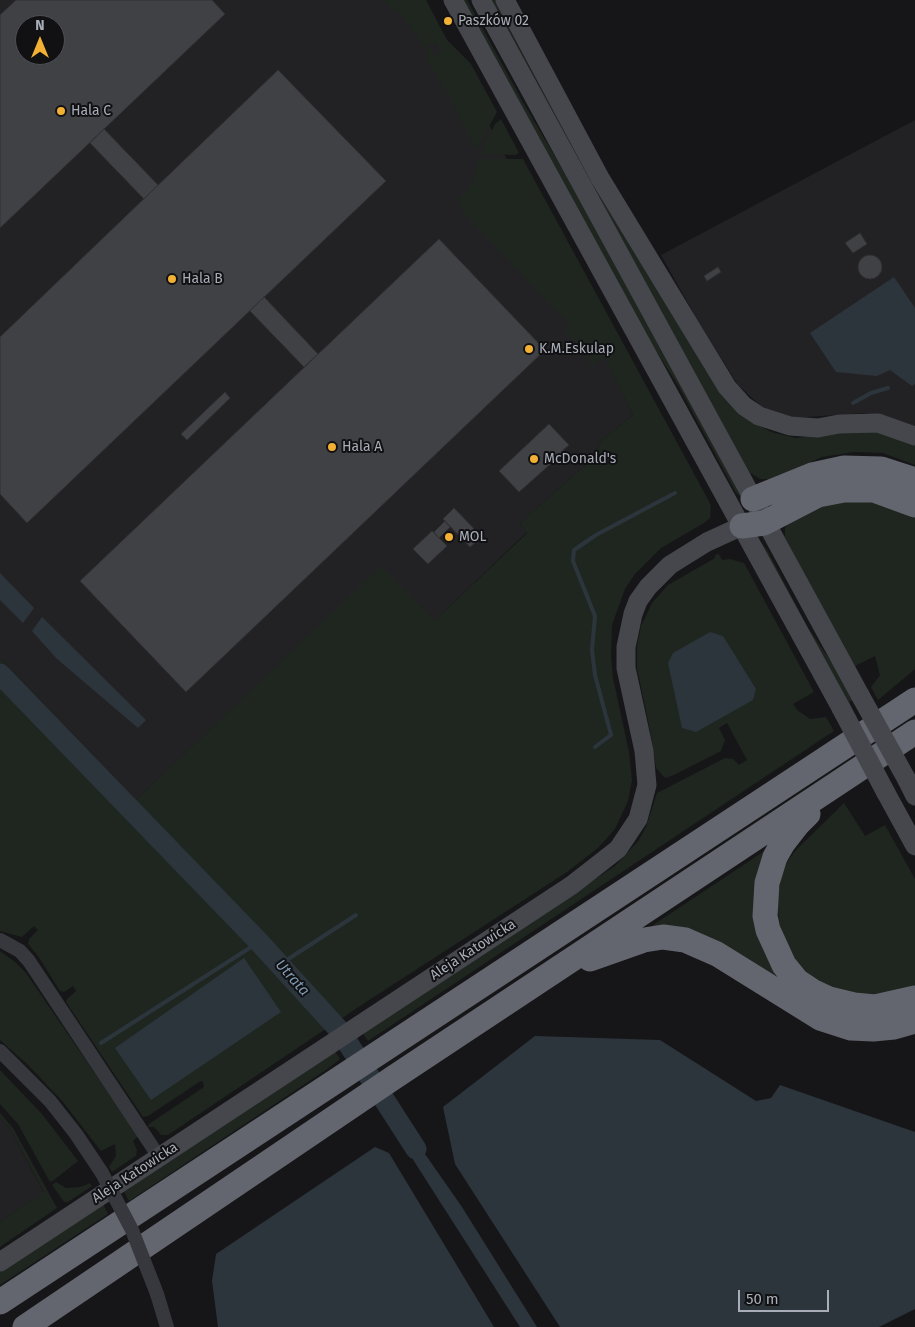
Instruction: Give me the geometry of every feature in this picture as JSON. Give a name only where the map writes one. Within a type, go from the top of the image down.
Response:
[{"type":"highway","points":[[754,499],[812,475],[844,468],[881,469],[915,480]]},
{"type":"highway","points":[[753,524],[818,495],[844,490],[874,490],[915,505]]},
{"type":"highway","points":[[0,1302],[907,706],[915,689]]},
{"type":"highway","points":[[25,1327],[365,1096],[915,732]]},
{"type":"highway","points":[[850,775],[796,825],[775,857],[765,899],[768,930],[784,965],[797,981],[829,999],[854,1006],[875,1007],[915,998]]},
{"type":"highway","points":[[546,977],[635,944],[663,937],[685,940],[717,954],[820,1018],[851,1028],[873,1029],[894,1027],[915,1021]]},
{"type":"street","points":[[453,0],[753,524],[860,695],[911,788]]},
{"type":"street","points":[[481,0],[754,499],[753,524],[841,708],[915,846]]},
{"type":"street","points":[[505,0],[600,178],[727,387],[744,406],[759,416],[790,426],[818,428],[839,424],[878,424],[915,436]]},
{"type":"street","name":"Aleja Katowicka","points":[[0,1262],[585,876],[618,850],[638,820],[646,785],[644,751],[626,668],[626,647],[633,614],[638,601],[648,587],[670,565],[706,542],[753,524]]},
{"type":"street","points":[[0,940],[20,951],[29,961],[159,1158]]},
{"type":"street","points":[[0,1051],[50,1101],[76,1134],[102,1174],[132,1230],[158,1294],[166,1327]]},
{"type":"shaded area","points":[[0,0],[411,0],[436,42],[469,85],[560,264],[633,415],[603,439],[590,461],[520,523],[527,532],[435,620],[381,567],[136,800],[0,658]]},
{"type":"shaded area","points":[[384,0],[426,0],[447,40],[471,64],[497,112],[476,150],[447,93],[426,58],[427,50],[430,47],[435,56],[441,53],[436,42],[425,47],[398,10],[390,8]]},
{"type":"shaded area","points":[[462,0],[467,0],[524,104],[578,195],[742,498],[736,493],[679,387],[651,343]]},
{"type":"shaded area","points":[[490,0],[496,0],[746,418],[771,432],[796,438],[856,430],[884,432],[915,444],[915,465],[883,453],[854,452],[822,457],[773,479],[760,479],[749,472]]},
{"type":"shaded area","points":[[501,119],[519,153],[515,155],[480,154],[495,124]]},
{"type":"shaded area","points":[[915,120],[915,426],[886,416],[863,413],[794,418],[763,408],[738,385],[698,321],[661,255]]},
{"type":"shaded area","points":[[481,159],[523,159],[711,505],[710,518],[661,548],[635,574],[625,589],[612,625],[611,655],[613,678],[629,752],[632,780],[628,801],[615,829],[598,848],[567,872],[360,1006],[168,1135],[161,1135],[154,1127],[148,1127],[149,1124],[204,1087],[203,1082],[201,1081],[148,1116],[143,1117],[66,1002],[76,991],[73,986],[64,992],[60,991],[38,956],[28,944],[29,939],[38,930],[34,926],[22,937],[0,931],[0,658],[136,800],[381,566],[435,620],[527,533],[520,523],[590,461],[603,439],[633,415],[604,356],[592,366],[584,353],[564,331],[570,325],[463,213],[459,200],[474,181],[477,164]]},
{"type":"shaded area","points":[[894,277],[915,308],[915,384],[912,386],[890,370],[877,376],[836,372],[810,333]]},
{"type":"shaded area","points":[[857,493],[915,513],[915,669],[878,700],[871,687],[880,675],[875,656],[853,667],[785,537],[785,528],[792,516]]},
{"type":"shaded area","points":[[757,537],[767,550],[808,628],[841,676],[853,699],[847,704]]},
{"type":"shaded area","points":[[719,554],[722,560],[730,559],[744,563],[814,692],[793,704],[797,710],[810,719],[826,717],[834,731],[368,1041],[361,1031],[615,866],[639,840],[646,827],[657,793],[725,758],[733,759],[739,765],[747,760],[727,723],[719,728],[725,740],[721,751],[674,775],[666,778],[663,776],[656,768],[637,668],[637,646],[641,626],[652,603],[668,585]]},
{"type":"shaded area","points":[[0,573],[34,608],[23,623],[0,600]]},
{"type":"shaded area","points":[[42,617],[146,720],[138,728],[56,658],[32,631]]},
{"type":"shaded area","points":[[710,632],[723,636],[756,689],[753,700],[696,732],[682,728],[668,663],[673,653]]},
{"type":"shaded area","points":[[844,803],[865,836],[885,825],[915,879],[915,989],[872,1000],[820,986],[800,967],[788,949],[780,926],[777,903],[781,878],[787,862],[796,850]]},
{"type":"shaded area","points":[[766,850],[772,953],[873,1022],[653,931],[653,925]]},
{"type":"shaded area","points":[[0,951],[26,973],[138,1136],[133,1141],[137,1150],[136,1156],[112,1172],[109,1167],[116,1156],[115,1144],[101,1151],[63,1102],[27,1064],[0,1040]]},
{"type":"shaded area","points":[[244,958],[281,1012],[151,1100],[115,1048]]},
{"type":"shaded area","points":[[535,1036],[660,1040],[756,1101],[771,1098],[780,1085],[915,1132],[915,1309],[879,1327],[560,1327],[455,1164],[443,1107]]},
{"type":"shaded area","points":[[334,1050],[340,1059],[326,1070],[129,1201],[122,1188]]},
{"type":"shaded area","points":[[0,1070],[42,1114],[78,1161],[50,1182],[18,1124],[0,1104]]},
{"type":"shaded area","points":[[0,1113],[13,1128],[57,1208],[0,1247],[0,1222],[44,1192],[9,1127],[0,1117]]},
{"type":"shaded area","points":[[0,1117],[9,1127],[44,1193],[0,1222]]},
{"type":"shaded area","points":[[404,1124],[462,1207],[537,1327],[520,1327],[412,1158],[397,1129]]},
{"type":"shaded area","points":[[375,1147],[389,1153],[494,1327],[218,1327],[212,1281],[216,1254]]},
{"type":"shaded area","points":[[56,1182],[66,1188],[80,1187],[90,1183],[92,1186],[68,1202],[64,1202],[52,1185]]},
{"type":"shaded area","points":[[102,1202],[108,1214],[0,1285],[0,1270]]},
{"type":"building","name":"Hala C","points":[[16,0],[212,0],[225,14],[0,228],[0,15]]},
{"type":"building","name":"Hala B","points":[[278,70],[386,181],[27,523],[0,494],[0,337]]},
{"type":"building","points":[[104,129],[158,185],[144,199],[90,143]]},
{"type":"building","points":[[860,233],[867,244],[853,253],[845,243]]},
{"type":"building","name":"Hala A","points":[[439,239],[545,350],[186,692],[80,581]]},
{"type":"building","points":[[870,255],[875,256],[881,262],[881,272],[875,278],[870,279],[865,278],[859,272],[858,267],[859,262],[865,256]]},
{"type":"building","points":[[718,267],[721,272],[707,281],[704,276]]},
{"type":"building","points":[[264,297],[318,354],[304,367],[250,311]]},
{"type":"building","points":[[225,392],[230,398],[187,440],[181,434]]},
{"type":"building","name":"McDonald's","points":[[549,424],[569,445],[563,450],[564,452],[519,492],[499,471]]},
{"type":"building","points":[[454,508],[482,537],[470,547],[443,519]]},
{"type":"building","points":[[445,521],[450,527],[439,538],[434,532]]},
{"type":"building","points":[[432,531],[447,546],[428,564],[413,549]]},
{"type":"waterway","points":[[853,403],[871,393],[888,388]]},
{"type":"waterway","points":[[595,747],[611,735],[595,675],[592,650],[595,616],[573,561],[574,550],[596,535],[675,493]]},
{"type":"waterway","name":"Utrata","points":[[0,674],[259,942],[340,1031],[416,1149]]},
{"type":"waterway","points":[[279,965],[356,915]]},
{"type":"waterway","points":[[101,1043],[259,942]]},
{"type":"place","name":"Paszków 02","points":[[448,21]]},
{"type":"place","name":"Hala C","points":[[61,111]]},
{"type":"place","name":"Hala B","points":[[172,279]]},
{"type":"place","name":"K.M.Eskulap","points":[[529,349]]},
{"type":"place","name":"Hala A","points":[[332,447]]},
{"type":"place","name":"McDonald's","points":[[534,459]]},
{"type":"place","name":"MOL","points":[[449,537]]}]
